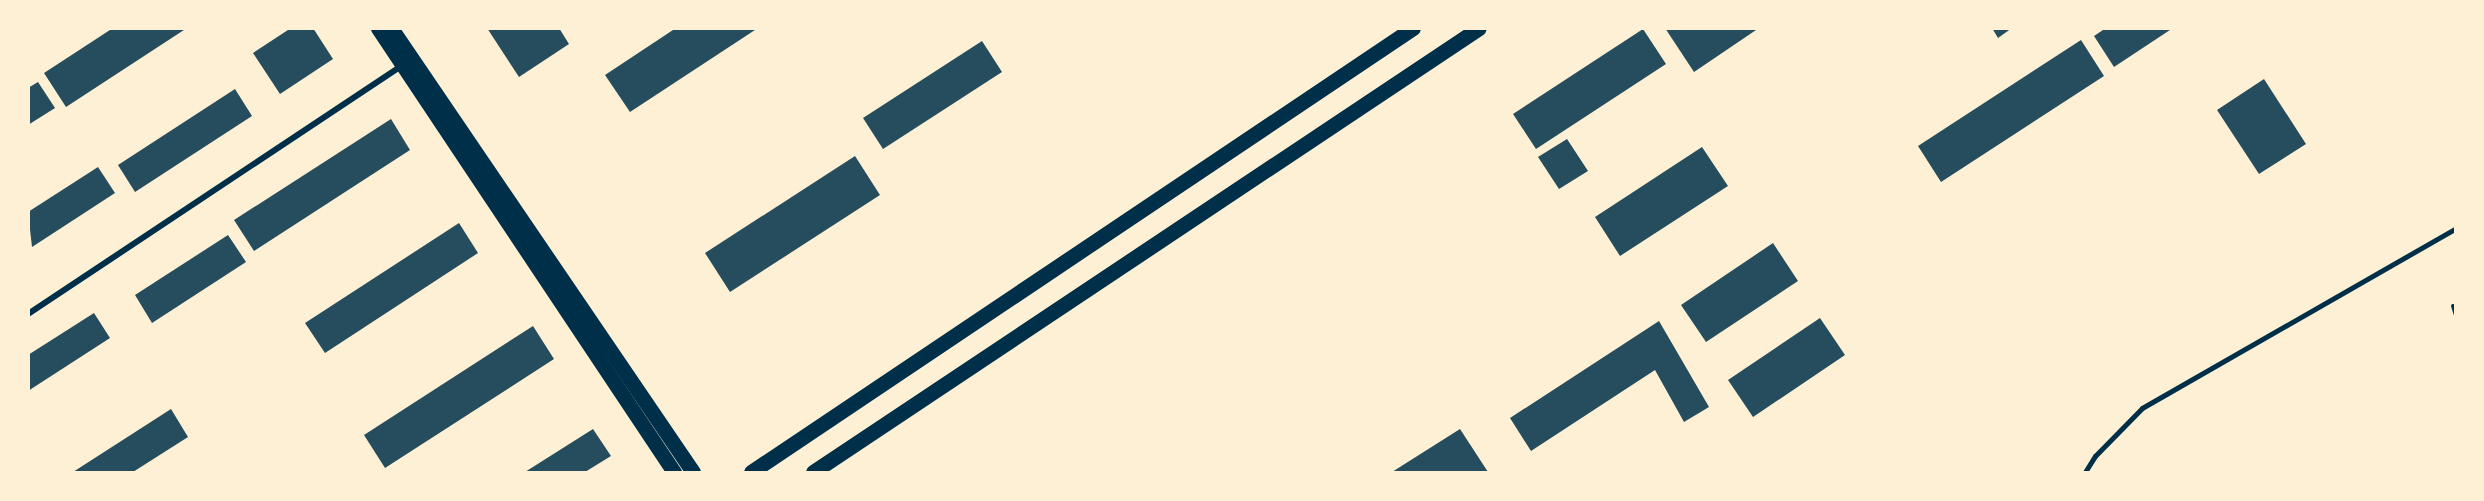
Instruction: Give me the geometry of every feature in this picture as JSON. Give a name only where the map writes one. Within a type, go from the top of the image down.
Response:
[{"type":"main road","points":[[378,28],[407,62],[693,472]]},
{"type":"main road","points":[[391,28],[407,62],[674,472]]},
{"type":"main road","points":[[751,472],[1413,28]]},
{"type":"main road","points":[[813,472],[1479,28]]},
{"type":"street","points":[[28,314],[407,62]]},
{"type":"street","points":[[2085,472],[2095,456],[2142,408],[2456,228]]},
{"type":"path","points":[[2453,306],[2456,315]]},
{"type":"building","points":[[113,28],[187,28],[66,107],[44,73]]},
{"type":"building","points":[[291,28],[313,28],[333,59],[280,94],[253,53]]},
{"type":"building","points":[[487,28],[559,28],[569,44],[519,77]]},
{"type":"building","points":[[676,28],[758,28],[630,112],[605,75]]},
{"type":"building","points":[[1665,28],[1759,28],[1694,72]]},
{"type":"building","points":[[1992,28],[2012,28],[1998,38]]},
{"type":"building","points":[[2106,28],[2173,28],[2114,67],[2094,36]]},
{"type":"building","points":[[1643,29],[1666,64],[1536,149],[1513,114]]},
{"type":"building","points":[[2081,40],[2104,76],[1941,182],[1918,146]]},
{"type":"building","points":[[982,41],[1002,72],[883,149],[863,118]]},
{"type":"building","points":[[2264,79],[2306,144],[2259,174],[2217,110]]},
{"type":"building","points":[[38,82],[55,108],[28,125],[28,88]]},
{"type":"building","points":[[235,89],[252,116],[135,192],[118,165]]},
{"type":"building","points":[[391,119],[410,150],[254,251],[234,220]]},
{"type":"building","points":[[1567,139],[1588,171],[1559,189],[1538,157]]},
{"type":"building","points":[[1702,147],[1728,186],[1620,256],[1595,217]]},
{"type":"building","points":[[855,156],[880,195],[730,292],[705,253]]},
{"type":"building","points":[[98,167],[115,193],[32,247],[28,212]]},
{"type":"building","points":[[459,223],[478,253],[325,353],[305,323]]},
{"type":"building","points":[[228,235],[246,262],[152,323],[135,295]]},
{"type":"building","points":[[1773,243],[1798,281],[1706,342],[1681,305]]},
{"type":"building","points":[[94,313],[110,338],[28,391],[28,355]]},
{"type":"building","points":[[1820,318],[1845,355],[1753,417],[1728,380]]},
{"type":"building","points":[[1659,321],[1709,407],[1684,422],[1655,370],[1531,451],[1510,418]]},
{"type":"building","points":[[533,326],[554,359],[385,468],[364,435]]},
{"type":"building","points":[[171,409],[188,437],[133,472],[73,472]]},
{"type":"building","points":[[593,429],[611,456],[585,472],[525,472]]},
{"type":"building","points":[[1460,429],[1488,472],[1392,472]]}]
